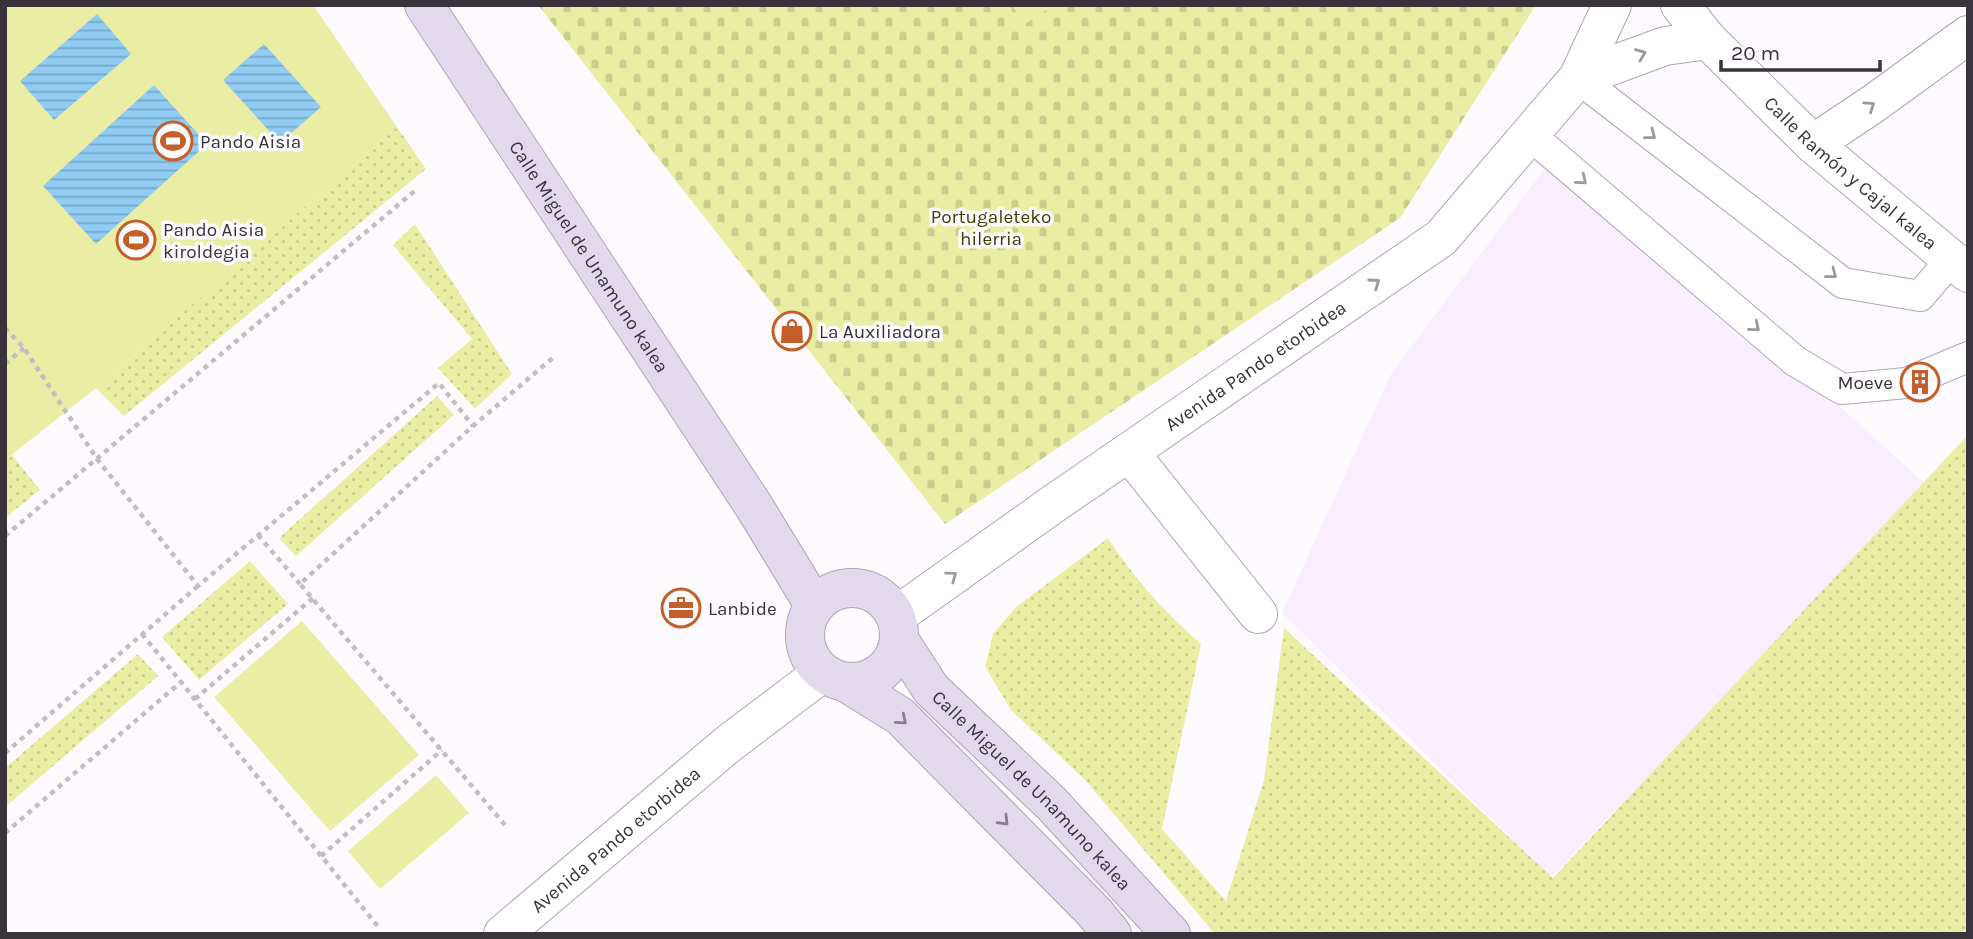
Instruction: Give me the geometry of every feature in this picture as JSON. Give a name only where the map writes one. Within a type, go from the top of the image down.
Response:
[{"type":"street","name":"Calle Miguel de Unamuno kalea","points":[[425,5],[755,508],[823,598],[858,587],[881,597],[930,689],[1052,804],[1171,934]]},
{"type":"street","name":"Avenida Pando etorbidea","points":[[898,628],[1129,452],[1441,237],[1578,78],[1612,5]]},
{"type":"street","name":"Calle Ramón y Cajal kalea","points":[[1680,5],[1708,40],[1813,144],[1959,267]]},
{"type":"street","points":[[1813,144],[1968,35]]},
{"type":"street","name":"Avenida Pando etorbidea","points":[[1578,78],[1665,46],[1708,40]]},
{"type":"street","points":[[1129,452],[1258,614]]},
{"type":"street","points":[[823,598],[804,628],[825,669],[900,716],[1094,912],[1112,934]]},
{"type":"street","points":[[825,669],[870,680],[890,665],[898,628]]},
{"type":"street","name":"Avenida Pando etorbidea","points":[[503,934],[727,745],[825,669]]},
{"type":"lane","points":[[1578,78],[1843,283],[1920,296],[1959,267]]},
{"type":"lane","points":[[1530,135],[1795,361],[1843,389],[1906,383],[1968,357]]},
{"type":"path","points":[[5,536],[417,189]]},
{"type":"path","points":[[5,328],[24,348],[97,459],[198,586]]},
{"type":"path","points":[[5,364],[24,348]]},
{"type":"path","points":[[300,584],[473,426],[556,355]]},
{"type":"path","points":[[5,753],[439,383],[473,426]]},
{"type":"path","points":[[258,535],[505,825]]},
{"type":"path","points":[[195,699],[313,598]]},
{"type":"path","points":[[142,634],[380,929]]},
{"type":"path","points":[[5,833],[181,682]]},
{"type":"path","points":[[321,856],[442,750]]},
{"type":"shaded area","points":[[1549,163],[1738,336],[1836,403],[1929,487],[1551,877],[1282,613],[1391,374]]},
{"type":"green space","name":"Pando Aisia kiroldegia","points":[[5,5],[313,5],[397,127],[96,388],[5,460]]},
{"type":"green space","name":"Portugaleteko hilerria","points":[[538,5],[1536,5],[1400,218],[945,524]]},
{"type":"green space","points":[[1012,5],[1054,5],[1025,24]]},
{"type":"green space","points":[[397,127],[426,169],[124,416],[96,388]]},
{"type":"green space","points":[[415,224],[512,374],[475,409],[438,368],[472,339],[393,245]]},
{"type":"green space","points":[[437,396],[454,415],[296,556],[279,538]]},
{"type":"green space","points":[[1968,435],[1968,934],[1215,934],[1086,781],[1011,710],[985,667],[993,634],[1016,607],[1108,538],[1151,594],[1201,644],[1162,829],[1226,901],[1264,780],[1284,628],[1553,878]]},
{"type":"green space","points":[[12,455],[40,490],[5,518],[5,460]]},
{"type":"green space","points":[[250,561],[288,604],[199,680],[162,637]]},
{"type":"green space","points":[[302,621],[419,755],[330,831],[214,697]]},
{"type":"green space","points":[[138,654],[158,676],[5,807],[5,768]]},
{"type":"green space","points":[[436,775],[469,813],[380,889],[348,851]]},
{"type":"water","points":[[97,14],[131,54],[54,120],[20,81]]},
{"type":"water","points":[[264,44],[321,107],[280,143],[223,80]]},
{"type":"water","points":[[154,85],[207,144],[96,244],[43,186]]},
{"type":"place","name":"Pando Aisia","points":[[173,141]]},
{"type":"place","name":"Pando Aisia kiroldegia","points":[[136,240]]},
{"type":"place","name":"La Auxiliadora","points":[[792,331]]},
{"type":"place","name":"Moeve","points":[[1920,382]]},
{"type":"place","name":"Lanbide","points":[[681,608]]}]
